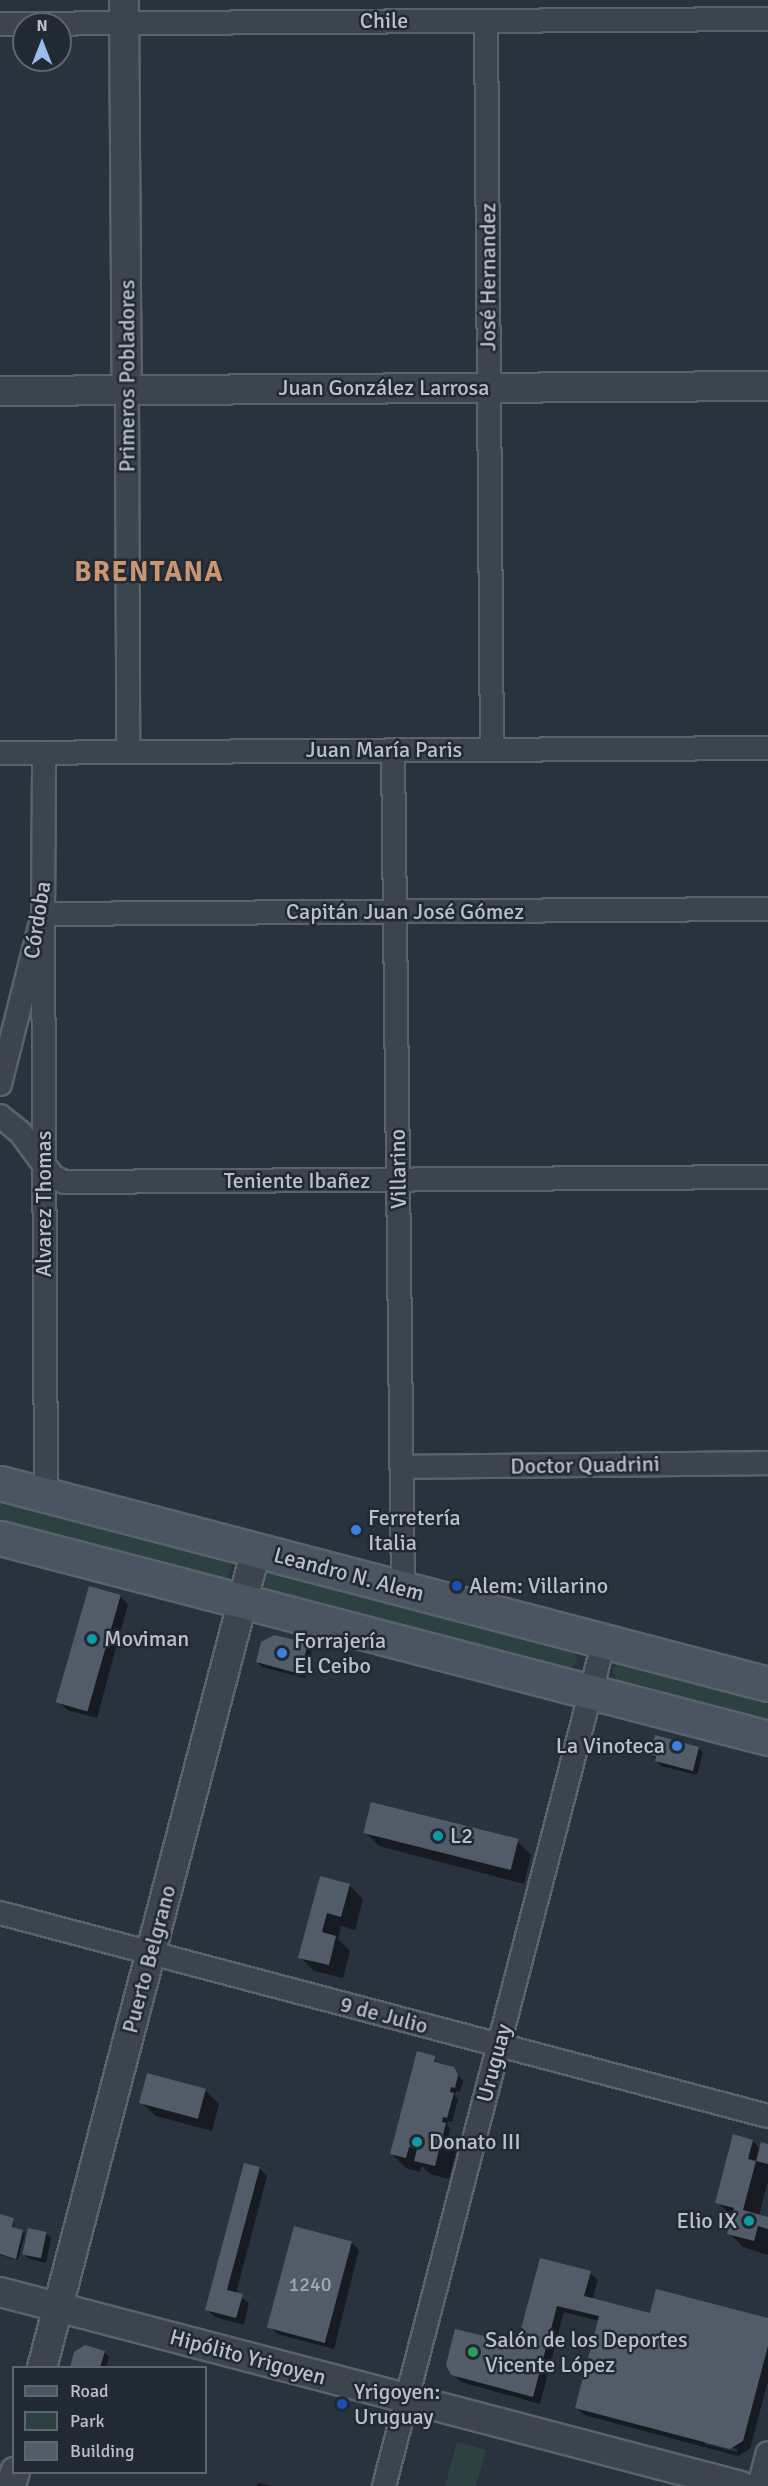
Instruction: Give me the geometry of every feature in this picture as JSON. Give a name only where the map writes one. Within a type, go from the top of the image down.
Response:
[{"type":"main road","name":"Leandro N. Alem","points":[[0,1483],[768,1684]]},
{"type":"main road","points":[[0,1538],[768,1738]]},
{"type":"street","name":"Chile","points":[[0,24],[124,11],[486,21],[768,19]]},
{"type":"street","name":"Primeros Pobladores","points":[[124,11],[128,752]]},
{"type":"street","name":"José Hernandez","points":[[486,21],[492,749]]},
{"type":"street","name":"Juan González Larrosa","points":[[0,391],[768,386]]},
{"type":"street","name":"Juan María Paris","points":[[0,753],[768,747]]},
{"type":"street","name":"Villarino","points":[[393,750],[403,1588]]},
{"type":"street","name":"Córdoba","points":[[0,1084],[43,914],[44,753]]},
{"type":"street","name":"Capitán Juan José Gómez","points":[[43,914],[768,909]]},
{"type":"street","name":"Alvarez Thomas","points":[[43,914],[46,1495]]},
{"type":"street","name":"Teniente Ibañez","points":[[0,1116],[20,1132],[53,1177],[72,1182],[768,1177]]},
{"type":"street","name":"Doctor Quadrini","points":[[402,1467],[768,1463]]},
{"type":"street","name":"Puerto Belgrano","points":[[42,2366],[256,1550]]},
{"type":"street","name":"Uruguay","points":[[384,2486],[604,1641]]},
{"type":"street","name":"9 de Julio","points":[[0,1913],[768,2116]]},
{"type":"street","name":"Hipólito Yrigoyen","points":[[0,2292],[741,2486]]},
{"type":"street","points":[[759,2486],[768,2453]]},
{"type":"green space","points":[[0,1492],[231,1560],[232,1570],[224,1580],[0,1527]]},
{"type":"green space","points":[[272,1568],[576,1649],[577,1661],[567,1673],[265,1591],[264,1576]]},
{"type":"green space","points":[[619,1661],[768,1693],[768,1728],[617,1684],[613,1669]]},
{"type":"green space","points":[[457,2442],[486,2450],[476,2486],[445,2486]]},
{"type":"building","name":"Moviman","points":[[89,1586],[121,1595],[87,1711],[56,1702]]},
{"type":"building","name":"Forrajería El Ceibo","points":[[274,1635],[308,1643],[300,1674],[256,1662],[261,1642]]},
{"type":"building","points":[[655,1735],[699,1747],[693,1771],[655,1761],[656,1756],[650,1755]]},
{"type":"building","name":"L2","points":[[371,1802],[518,1839],[511,1870],[363,1833]]},
{"type":"building","points":[[320,1876],[350,1884],[341,1917],[327,1913],[322,1932],[336,1936],[329,1965],[298,1958]]},
{"type":"building","points":[[417,2051],[435,2056],[434,2062],[454,2067],[458,2075],[455,2088],[451,2087],[450,2092],[454,2093],[447,2118],[443,2117],[442,2122],[446,2123],[435,2166],[414,2161],[417,2149],[409,2147],[406,2158],[390,2154]]},
{"type":"building","points":[[147,2073],[206,2089],[198,2119],[139,2103]]},
{"type":"building","points":[[733,2134],[753,2140],[748,2159],[756,2161],[743,2210],[768,2217],[768,2229],[758,2226],[754,2241],[727,2234],[734,2208],[715,2203]]},
{"type":"building","points":[[761,2142],[768,2144],[768,2164],[756,2161]]},
{"type":"building","points":[[244,2163],[260,2167],[227,2290],[243,2294],[236,2318],[205,2310]]},
{"type":"building","points":[[0,2214],[14,2218],[12,2227],[23,2230],[16,2259],[0,2254]]},
{"type":"building","points":[[294,2226],[352,2242],[325,2343],[267,2327]]},
{"type":"building","points":[[28,2228],[47,2232],[41,2258],[22,2254]]},
{"type":"building","points":[[540,2258],[591,2271],[584,2296],[650,2313],[656,2289],[768,2318],[768,2346],[743,2441],[730,2449],[575,2408],[599,2316],[557,2306],[533,2397],[451,2375],[446,2365],[455,2329],[517,2344]]},
{"type":"building","points":[[85,2345],[105,2351],[101,2366],[70,2366],[74,2352]]},
{"type":"place","name":"Ferretería Italia","points":[[356,1530]]},
{"type":"place","name":"Alem: Villarino","points":[[457,1586]]},
{"type":"place","name":"Moviman","points":[[92,1639]]},
{"type":"place","name":"Forrajería El Ceibo","points":[[282,1653]]},
{"type":"place","name":"La Vinoteca","points":[[677,1746]]},
{"type":"place","name":"L2","points":[[438,1836]]},
{"type":"place","name":"Donato III","points":[[417,2142]]},
{"type":"place","name":"Elio IX","points":[[749,2221]]},
{"type":"place","name":"Salón de los Deportes Vicente López","points":[[473,2352]]},
{"type":"place","name":"Yrigoyen: Uruguay","points":[[342,2404]]},
{"type":"district","name":"BRENTANA","points":[[149,572]]}]
